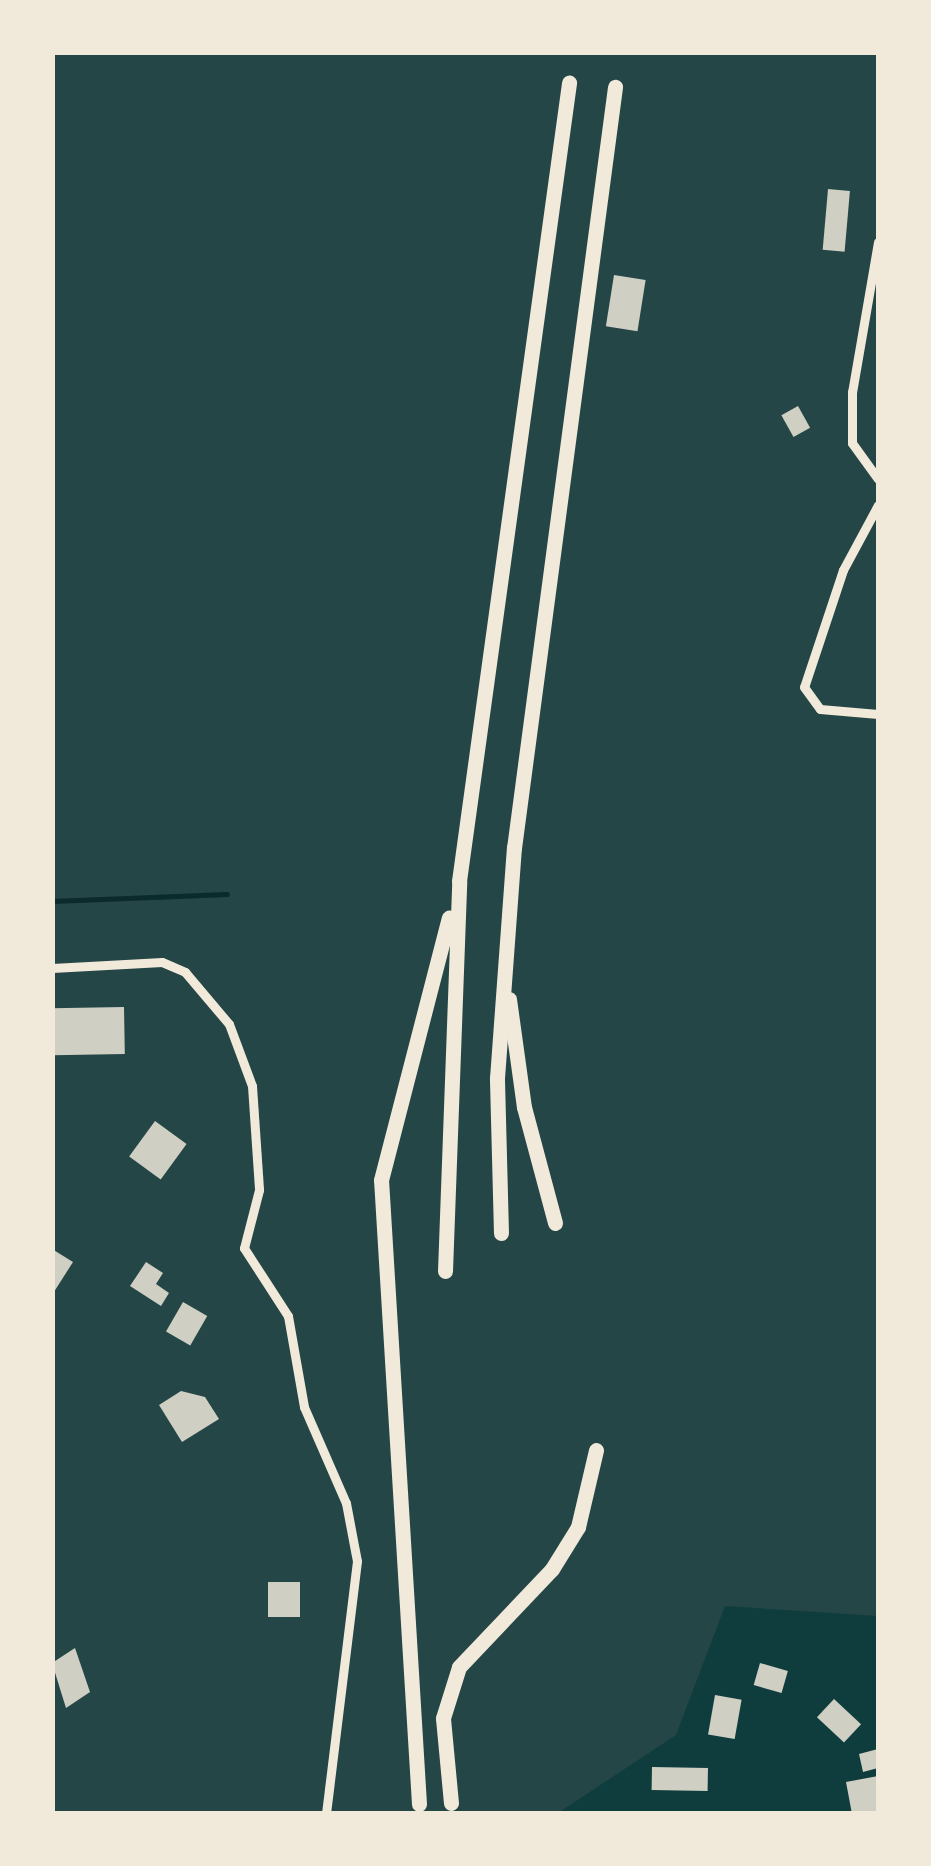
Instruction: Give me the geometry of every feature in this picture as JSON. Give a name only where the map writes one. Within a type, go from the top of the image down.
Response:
[{"type":"highway","points":[[445,1271],[459,881],[568,82]]},
{"type":"highway","points":[[501,1233],[505,970],[542,607],[614,87]]},
{"type":"highway","points":[[419,1804],[382,1180],[459,881]]},
{"type":"highway","points":[[505,970],[524,1107],[556,1223]]},
{"type":"highway","points":[[451,1803],[442,1718],[459,1668],[552,1570],[578,1527],[596,1450]]},
{"type":"street","points":[[878,242],[852,392],[852,443],[878,479]]},
{"type":"street","points":[[878,505],[842,570],[804,687],[820,709],[878,714]]},
{"type":"street","points":[[52,968],[162,962],[184,972],[229,1024],[252,1086],[259,1190],[244,1248],[288,1316],[304,1407],[346,1502],[357,1561],[326,1814]]},
{"type":"shaded area","points":[[52,53],[878,53],[878,1616],[725,1606],[676,1735],[558,1813],[53,1813]]},
{"type":"building","points":[[828,189],[850,191],[845,252],[823,250]]},
{"type":"building","points":[[614,275],[646,280],[637,331],[606,326]]},
{"type":"building","points":[[798,406],[810,428],[794,437],[781,415]]},
{"type":"building","points":[[124,1007],[125,1054],[53,1055],[52,1008]]},
{"type":"building","points":[[155,1121],[187,1144],[161,1180],[129,1157]]},
{"type":"building","points":[[52,1249],[73,1262],[52,1295]]},
{"type":"building","points":[[146,1262],[163,1273],[156,1284],[169,1293],[161,1306],[130,1286]]},
{"type":"building","points":[[183,1302],[207,1316],[190,1345],[166,1331]]},
{"type":"building","points":[[181,1391],[205,1397],[219,1419],[182,1442],[159,1405]]},
{"type":"building","points":[[268,1582],[300,1582],[300,1617],[268,1617]]},
{"type":"building","points":[[75,1648],[90,1692],[66,1708],[52,1663]]},
{"type":"building","points":[[760,1663],[788,1671],[782,1693],[754,1685]]},
{"type":"building","points":[[715,1695],[742,1700],[735,1739],[708,1734]]},
{"type":"building","points":[[834,1699],[861,1724],[844,1743],[817,1717]]},
{"type":"building","points":[[878,1749],[878,1768],[863,1772],[859,1754]]},
{"type":"building","points":[[652,1767],[708,1768],[708,1791],[652,1790]]},
{"type":"building","points":[[878,1776],[878,1814],[852,1814],[846,1782]]},
{"type":"waterway","points":[[52,901],[227,894]]}]
